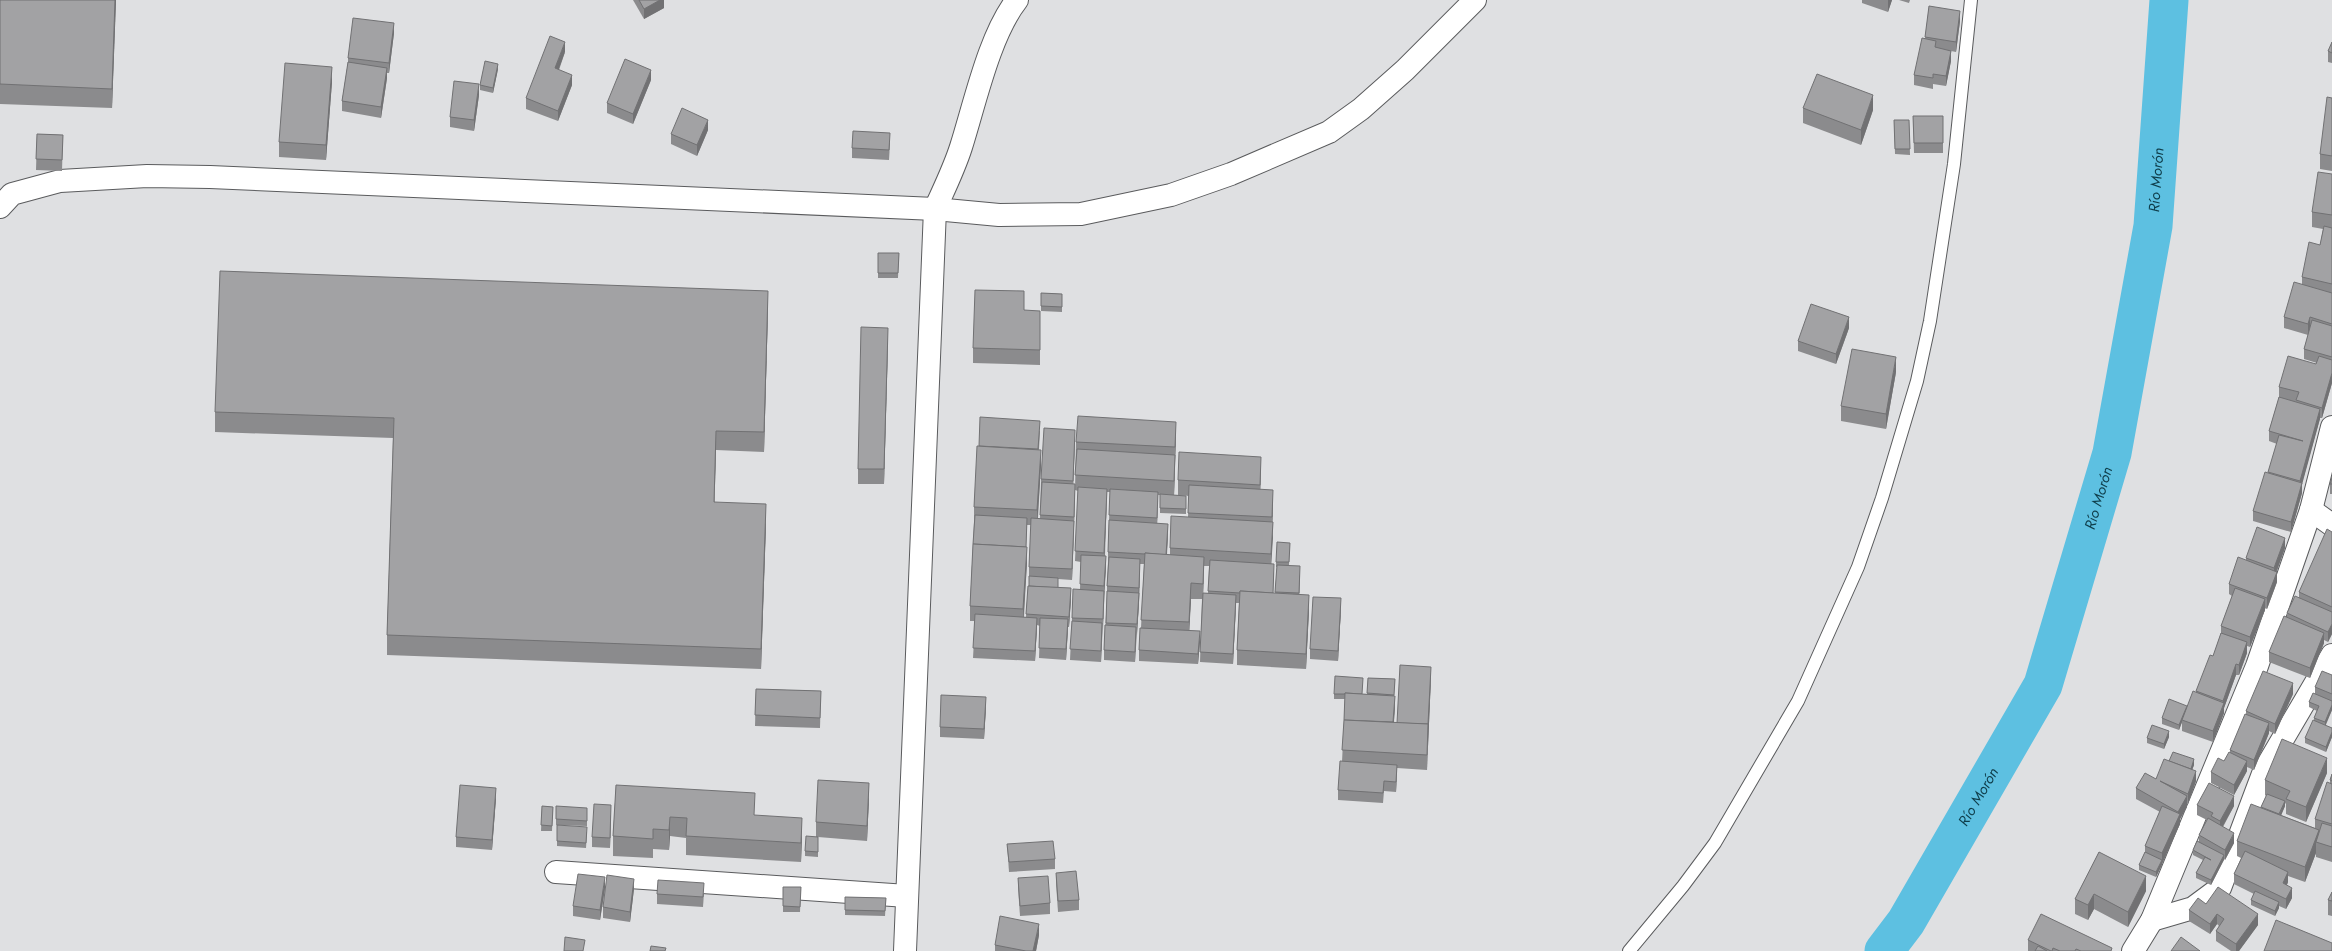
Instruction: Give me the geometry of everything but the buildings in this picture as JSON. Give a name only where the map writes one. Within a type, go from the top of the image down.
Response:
[{"type":"street","points":[[905,951],[935,209],[961,149],[995,43],[1010,9],[1017,0]]},
{"type":"street","points":[[0,206],[12,194],[60,181],[163,176],[218,177],[935,209],[999,215],[1081,214],[1171,195],[1231,174],[1329,132],[1361,109],[1405,70],[1475,0]]},
{"type":"street","points":[[2133,951],[2152,920],[2257,666],[2311,510],[2332,426]]},
{"type":"street","points":[[2311,510],[2332,525]]},
{"type":"street","points":[[2152,920],[2193,908],[2220,888],[2264,771],[2332,655]]},
{"type":"street","points":[[556,872],[907,896]]},
{"type":"lane","points":[[1628,951],[1683,886],[1715,843],[1798,700],[1830,634],[1870,532],[1901,440],[1930,321],[1954,164],[1971,0]]},
{"type":"waterway","name":"Río Morón","points":[[1884,951],[1906,922],[2043,685],[2112,453],[2153,226],[2169,0]]}]
